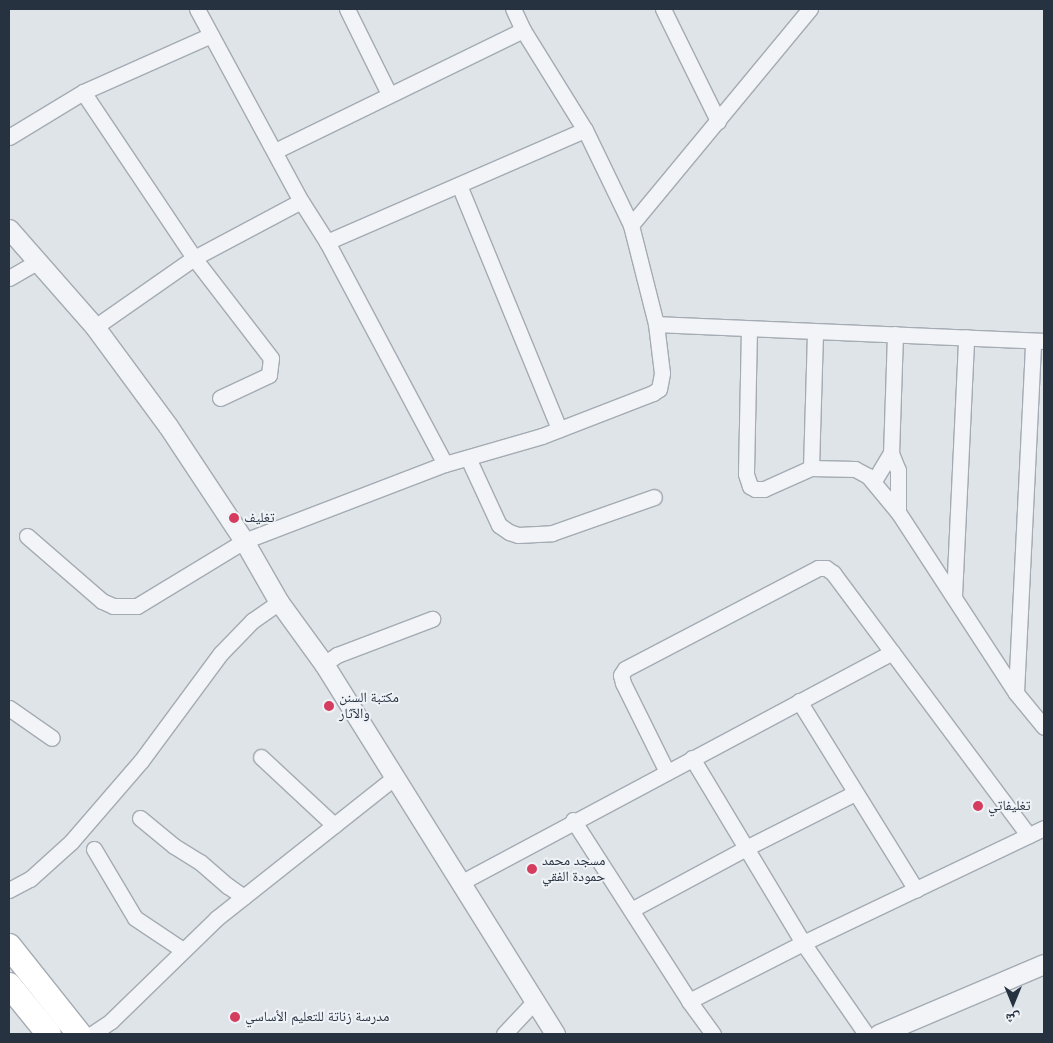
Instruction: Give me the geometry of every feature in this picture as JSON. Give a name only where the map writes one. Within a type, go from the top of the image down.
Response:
[{"type":"main road","points":[[9,946],[79,1034]]},
{"type":"main road","points":[[9,985],[48,1034]]},
{"type":"main road","points":[[31,1012],[50,999]]},
{"type":"street","points":[[197,9],[301,201],[327,242],[445,464]]},
{"type":"street","points":[[347,9],[389,94]]},
{"type":"street","points":[[27,536],[102,601],[114,606],[127,608],[144,603],[244,541],[445,464],[559,429],[659,389],[662,373],[656,324],[631,225],[586,130],[523,30],[513,9]]},
{"type":"street","points":[[663,9],[718,121]]},
{"type":"street","points":[[631,225],[810,9]]},
{"type":"street","points":[[275,151],[523,30]]},
{"type":"street","points":[[9,137],[83,92],[211,35]]},
{"type":"street","points":[[83,92],[194,258],[271,358],[269,374],[220,398]]},
{"type":"street","points":[[327,242],[586,130]]},
{"type":"street","points":[[459,185],[559,429]]},
{"type":"street","points":[[95,327],[194,258],[301,201]]},
{"type":"street","points":[[9,229],[95,327],[168,426],[244,541],[279,602],[324,664],[556,1034]]},
{"type":"street","points":[[9,278],[38,261]]},
{"type":"street","points":[[656,324],[815,332],[966,336],[1039,341],[1016,693]]},
{"type":"street","points":[[749,329],[746,474],[748,482],[755,489],[764,488],[811,468],[855,469],[874,481],[898,512],[1016,693],[1044,727]]},
{"type":"street","points":[[811,468],[815,332]]},
{"type":"street","points":[[896,334],[891,453],[898,470],[898,512]]},
{"type":"street","points":[[954,596],[966,336]]},
{"type":"street","points":[[874,481],[891,453]]},
{"type":"street","points":[[468,458],[499,525],[518,536],[552,533],[654,497]]},
{"type":"street","points":[[668,772],[623,683],[621,674],[630,665],[818,568],[831,570],[1028,835]]},
{"type":"street","points":[[9,890],[30,879],[71,842],[141,761],[222,653],[252,621],[279,602]]},
{"type":"street","points":[[324,664],[337,654],[432,619]]},
{"type":"street","points":[[460,883],[573,820],[668,772],[892,652]]},
{"type":"street","points":[[799,701],[916,890]]},
{"type":"street","points":[[9,708],[52,738]]},
{"type":"street","points":[[261,758],[334,825]]},
{"type":"street","points":[[692,758],[803,943],[866,1034]]},
{"type":"street","points":[[92,1034],[111,1021],[183,950],[244,896],[396,777]]},
{"type":"street","points":[[630,910],[746,848],[856,793]]},
{"type":"street","points":[[140,818],[174,846],[200,862],[228,886],[244,896]]},
{"type":"street","points":[[573,820],[689,1001],[713,1034]]},
{"type":"street","points":[[689,1001],[803,943],[1044,828]]},
{"type":"street","points":[[94,849],[135,918],[183,950]]},
{"type":"street","points":[[879,1034],[1044,964]]},
{"type":"street","points":[[504,1034],[535,1002]]},
{"type":"place","name":"تغليف","points":[[234,518]]},
{"type":"place","name":"مكتبة السنن والآثار","points":[[329,706]]},
{"type":"place","name":"تغليفاتي","points":[[978,806]]},
{"type":"place","name":"مسجد محمد حمودة الفقي","points":[[532,869]]},
{"type":"place","name":"مدرسة زناتة للتعليم الأساسي","points":[[235,1017]]}]
